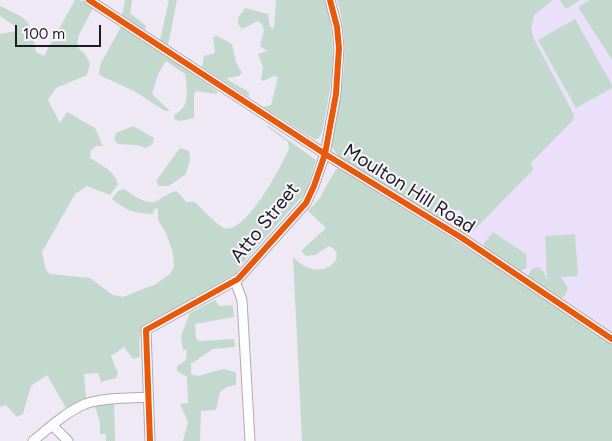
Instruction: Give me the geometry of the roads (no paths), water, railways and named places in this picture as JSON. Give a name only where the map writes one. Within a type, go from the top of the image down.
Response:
[{"type":"street","name":"Moulton Hill Road","points":[[89,0],[325,154],[462,238],[612,339]]},
{"type":"street","name":"Atto Street","points":[[250,441],[242,300],[235,281],[306,203],[325,154],[339,67],[337,27],[330,0]]},
{"type":"street","points":[[150,441],[146,330],[235,281]]},
{"type":"street","points":[[33,441],[73,410],[90,402],[148,397]]},
{"type":"street","points":[[52,425],[68,441]]}]
